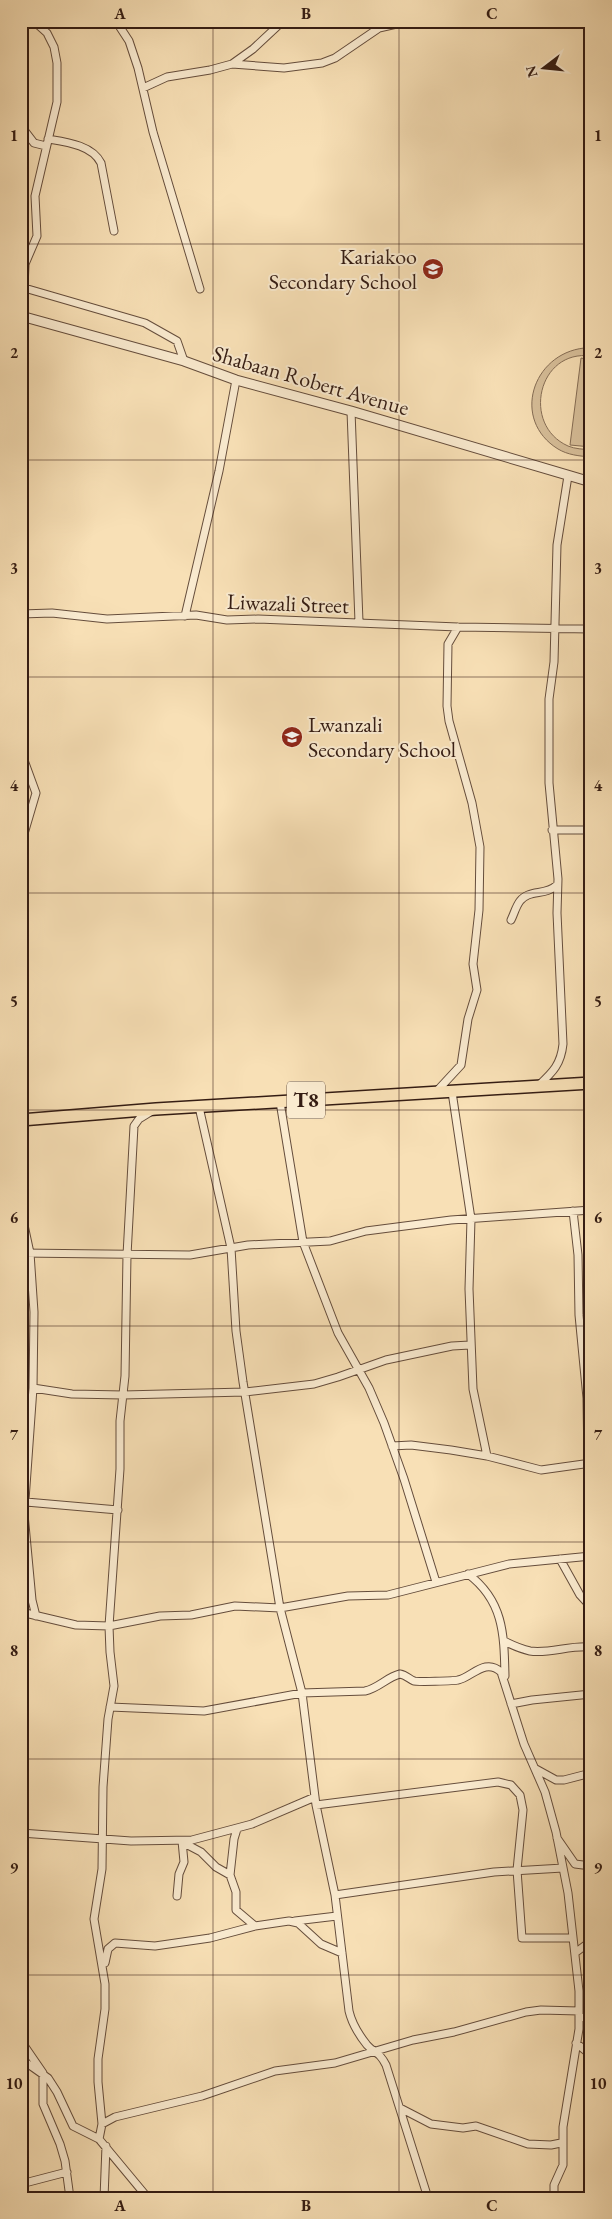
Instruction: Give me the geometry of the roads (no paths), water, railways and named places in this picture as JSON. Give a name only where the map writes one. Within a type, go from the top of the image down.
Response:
[{"type":"highway","name":"T8","points":[[21,1120],[156,1109],[434,1094],[591,1083]]},
{"type":"street","points":[[21,24],[54,21]]},
{"type":"street","points":[[116,21],[130,41],[153,132],[200,289]]},
{"type":"street","points":[[232,64],[253,49],[283,21]]},
{"type":"street","points":[[143,88],[167,77],[210,70],[232,64],[284,68],[322,63],[336,58],[379,28],[394,23],[410,21]]},
{"type":"street","points":[[37,24],[51,39],[57,63],[57,102],[35,196],[37,236],[25,264],[23,288],[145,324],[177,341],[184,362]]},
{"type":"street","points":[[21,126],[34,143],[47,142],[79,145],[98,158],[101,164],[114,230]]},
{"type":"street","name":"Shabaan Robert Avenue","points":[[21,316],[184,362],[236,380],[351,410],[591,482]]},
{"type":"street","points":[[185,616],[221,462],[236,380]]},
{"type":"street","points":[[351,410],[359,622]]},
{"type":"street","points":[[537,1087],[554,1072],[562,1058],[563,1020],[557,885],[549,783],[550,699],[554,662],[557,545],[568,476]]},
{"type":"street","name":"Liwazali Street","points":[[21,614],[52,613],[107,619],[196,615],[227,620],[591,629]]},
{"type":"street","points":[[434,1094],[461,1065],[468,1019],[477,990],[472,964],[479,910],[480,847],[472,803],[449,722],[448,706],[448,644],[458,627]]},
{"type":"street","points":[[21,752],[36,793],[21,844]]},
{"type":"street","points":[[552,830],[591,830]]},
{"type":"street","points":[[512,920],[518,902],[522,898],[531,894],[551,891],[557,885]]},
{"type":"street","points":[[452,1092],[471,1219],[468,1289],[475,1407],[487,1456]]},
{"type":"street","points":[[280,1102],[304,1242],[338,1333],[369,1388],[392,1446],[436,1582]]},
{"type":"street","points":[[199,1107],[231,1248],[236,1330],[244,1392],[280,1608],[302,1693],[315,1801],[335,1895],[351,2022],[367,2045],[378,2052],[386,2065],[402,2109],[416,2164],[428,2198]]},
{"type":"street","points":[[105,1984],[94,1919],[100,1892],[103,1787],[110,1708],[114,1686],[109,1626],[118,1510],[127,1255],[134,1126],[139,1119],[156,1109]]},
{"type":"street","points":[[21,1253],[104,1252],[127,1255],[190,1255],[248,1245],[330,1241],[366,1231],[471,1219],[591,1210]]},
{"type":"street","points":[[21,1211],[30,1253],[34,1312],[34,1388],[24,1521],[32,1600],[36,1616]]},
{"type":"street","points":[[392,1446],[429,1447],[487,1456],[541,1470],[589,1463],[588,1398],[579,1315],[578,1255],[573,1211]]},
{"type":"street","points":[[34,1388],[72,1394],[123,1395],[244,1392],[314,1384],[416,1352],[470,1344]]},
{"type":"street","points":[[26,1502],[118,1510]]},
{"type":"street","points":[[21,1612],[76,1625],[109,1626],[160,1616],[191,1615],[234,1606],[280,1608],[348,1596],[388,1595],[510,1564],[591,1556]]},
{"type":"street","points":[[560,1559],[580,1595],[591,1608]]},
{"type":"street","points":[[468,1574],[486,1589],[499,1618],[504,1641],[505,1679],[511,1704],[529,1756],[545,1792],[563,1868],[573,1938],[579,2014],[562,2143],[563,2165],[554,2185],[554,2198]]},
{"type":"street","points":[[504,1641],[530,1651],[572,1646],[591,1647]]},
{"type":"street","points":[[110,1708],[204,1711],[302,1693],[365,1691],[375,1688],[400,1674],[415,1682],[456,1681],[478,1669],[494,1668],[501,1672],[505,1679]]},
{"type":"street","points":[[511,1704],[591,1694]]},
{"type":"street","points":[[536,1769],[556,1780],[564,1780],[591,1773]]},
{"type":"street","points":[[21,1833],[131,1841],[182,1842],[237,1829],[315,1801],[498,1782],[507,1783],[515,1787],[522,1800],[523,1810],[517,1870],[522,1938],[573,1938]]},
{"type":"street","points":[[237,1829],[234,1838],[230,1875],[236,1892],[237,1912],[255,1926]]},
{"type":"street","points":[[557,1838],[575,1864],[591,1866]]},
{"type":"street","points":[[182,1842],[201,1852],[216,1867],[230,1875]]},
{"type":"street","points":[[177,1896],[179,1874],[184,1862],[182,1842]]},
{"type":"street","points":[[335,1895],[517,1870],[563,1868]]},
{"type":"street","points":[[99,2139],[102,2124],[98,2059],[106,2009],[105,1958],[108,1949],[115,1943],[155,1946],[210,1938],[255,1926],[337,1916]]},
{"type":"street","points":[[292,1921],[298,1923],[321,1944],[342,1953]]},
{"type":"street","points":[[575,1953],[591,1941]]},
{"type":"street","points":[[102,2124],[115,2117],[202,2096],[275,2072],[335,2063],[378,2052],[413,2040],[454,2032],[526,2012],[542,2010],[579,2014],[591,2018]]},
{"type":"street","points":[[21,2041],[57,2092],[73,2126],[99,2139],[148,2198]]},
{"type":"street","points":[[576,2043],[591,2056]]},
{"type":"street","points":[[21,2059],[43,2073]]},
{"type":"street","points":[[43,2073],[42,2104],[60,2144],[67,2172],[70,2198]]},
{"type":"street","points":[[402,2109],[431,2124],[463,2128],[476,2126],[528,2144],[551,2145],[562,2143]]},
{"type":"street","points":[[104,2198],[106,2146]]},
{"type":"street","points":[[21,2184],[67,2172]]},
{"type":"place","name":"Kariakoo Secondary School","points":[[433,269]]},
{"type":"place","name":"Lwanzali Secondary School","points":[[292,737]]}]
